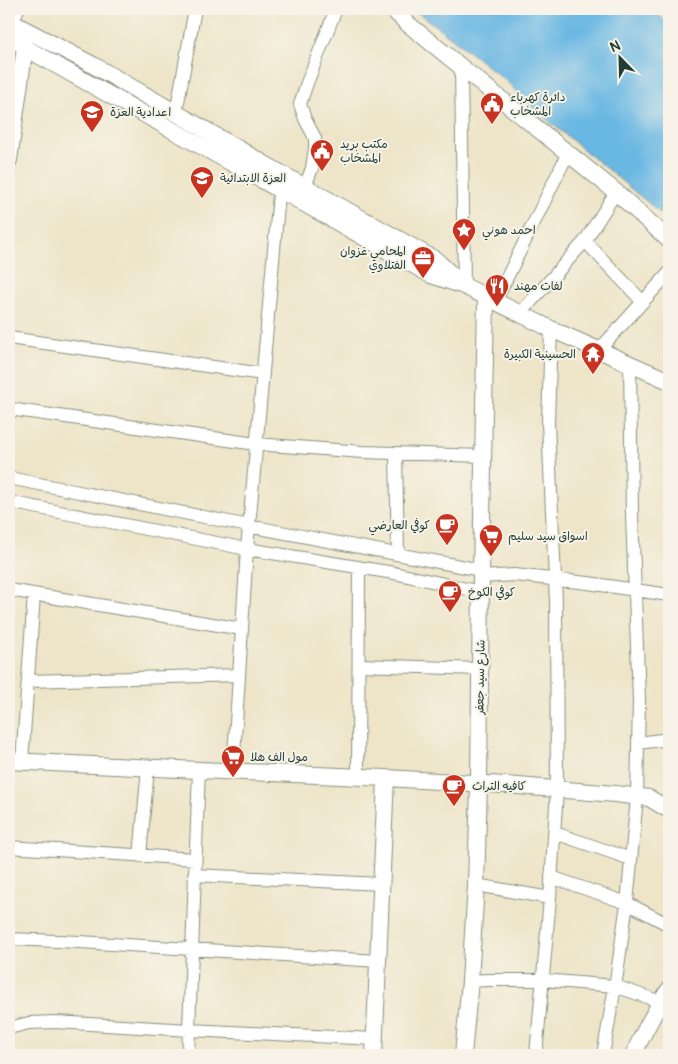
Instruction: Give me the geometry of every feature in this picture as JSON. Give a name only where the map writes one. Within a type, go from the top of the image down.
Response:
[{"type":"street","points":[[176,113],[195,9]]},
{"type":"street","points":[[305,187],[312,168],[315,143],[300,104],[336,9]]},
{"type":"street","points":[[392,9],[616,192],[669,240]]},
{"type":"street","points":[[12,22],[93,65],[176,113],[280,182],[431,275],[464,286],[551,329],[669,381]]},
{"type":"street","points":[[12,22],[25,48],[280,182],[305,187],[436,260],[464,286]]},
{"type":"street","points":[[9,160],[12,117],[25,48]]},
{"type":"street","points":[[461,67],[464,286]]},
{"type":"street","points":[[491,300],[568,153]]},
{"type":"street","points":[[233,771],[247,549],[280,182]]},
{"type":"street","points":[[520,314],[585,241],[616,192]]},
{"type":"street","points":[[585,241],[643,302]]},
{"type":"street","points":[[599,350],[669,273]]},
{"type":"street","name":"شارع سيد جعفر","points":[[462,1055],[470,981],[476,885],[483,456],[491,300]]},
{"type":"street","points":[[536,1055],[550,898],[557,790],[555,579],[548,423],[551,329]]},
{"type":"street","points":[[9,338],[262,374]]},
{"type":"street","points":[[603,1055],[627,903],[638,797],[639,700],[632,514],[630,364]]},
{"type":"street","points":[[9,409],[256,444],[363,452],[483,456]]},
{"type":"street","points":[[396,453],[398,554]]},
{"type":"street","points":[[9,478],[398,554],[481,580]]},
{"type":"street","points":[[9,502],[247,549],[394,573],[481,580],[514,575],[588,582],[669,595]]},
{"type":"street","points":[[358,776],[359,567]]},
{"type":"street","points":[[9,590],[242,629]]},
{"type":"street","points":[[34,594],[28,681],[15,761],[358,776],[479,784],[649,798],[669,810]]},
{"type":"street","points":[[358,665],[480,669]]},
{"type":"street","points":[[28,681],[239,675]]},
{"type":"street","points":[[638,743],[669,739]]},
{"type":"street","points":[[140,856],[148,768]]},
{"type":"street","points":[[188,1055],[199,770]]},
{"type":"street","points":[[9,1028],[29,1023],[56,1022],[189,1030],[374,1047],[386,778]]},
{"type":"street","points":[[555,833],[631,859]]},
{"type":"street","points":[[9,847],[195,859]]},
{"type":"street","points":[[194,875],[381,884]]},
{"type":"street","points":[[551,877],[627,903],[669,925]]},
{"type":"street","points":[[476,885],[550,898]]},
{"type":"street","points":[[10,939],[378,961]]},
{"type":"street","points":[[470,981],[543,980],[615,986],[665,996],[633,1055]]},
{"type":"water","points":[[413,9],[651,9],[669,24],[669,220],[533,108],[506,81]]},
{"type":"place","name":"دائرة كهرباء المشخاب","points":[[492,125]]},
{"type":"place","name":"اعدادية العزة","points":[[92,133]]},
{"type":"place","name":"مكتب بريد المشخاب","points":[[322,172]]},
{"type":"place","name":"العزة الابتدائية","points":[[202,199]]},
{"type":"place","name":"احمد هوني","points":[[464,251]]},
{"type":"place","name":"المحامي غزوان الفتلاوي","points":[[423,279]]},
{"type":"place","name":"لفات مهند","points":[[497,307]]},
{"type":"place","name":"الحسينية الكبيرة","points":[[593,375]]},
{"type":"place","name":"كوفي العارضي","points":[[447,546]]},
{"type":"place","name":"اسواق سيد سليم","points":[[491,557]]},
{"type":"place","name":"كوفي الكوخ","points":[[450,613]]},
{"type":"place","name":"مول الف هلا","points":[[233,778]]},
{"type":"place","name":"كافيه التراث","points":[[454,807]]}]
